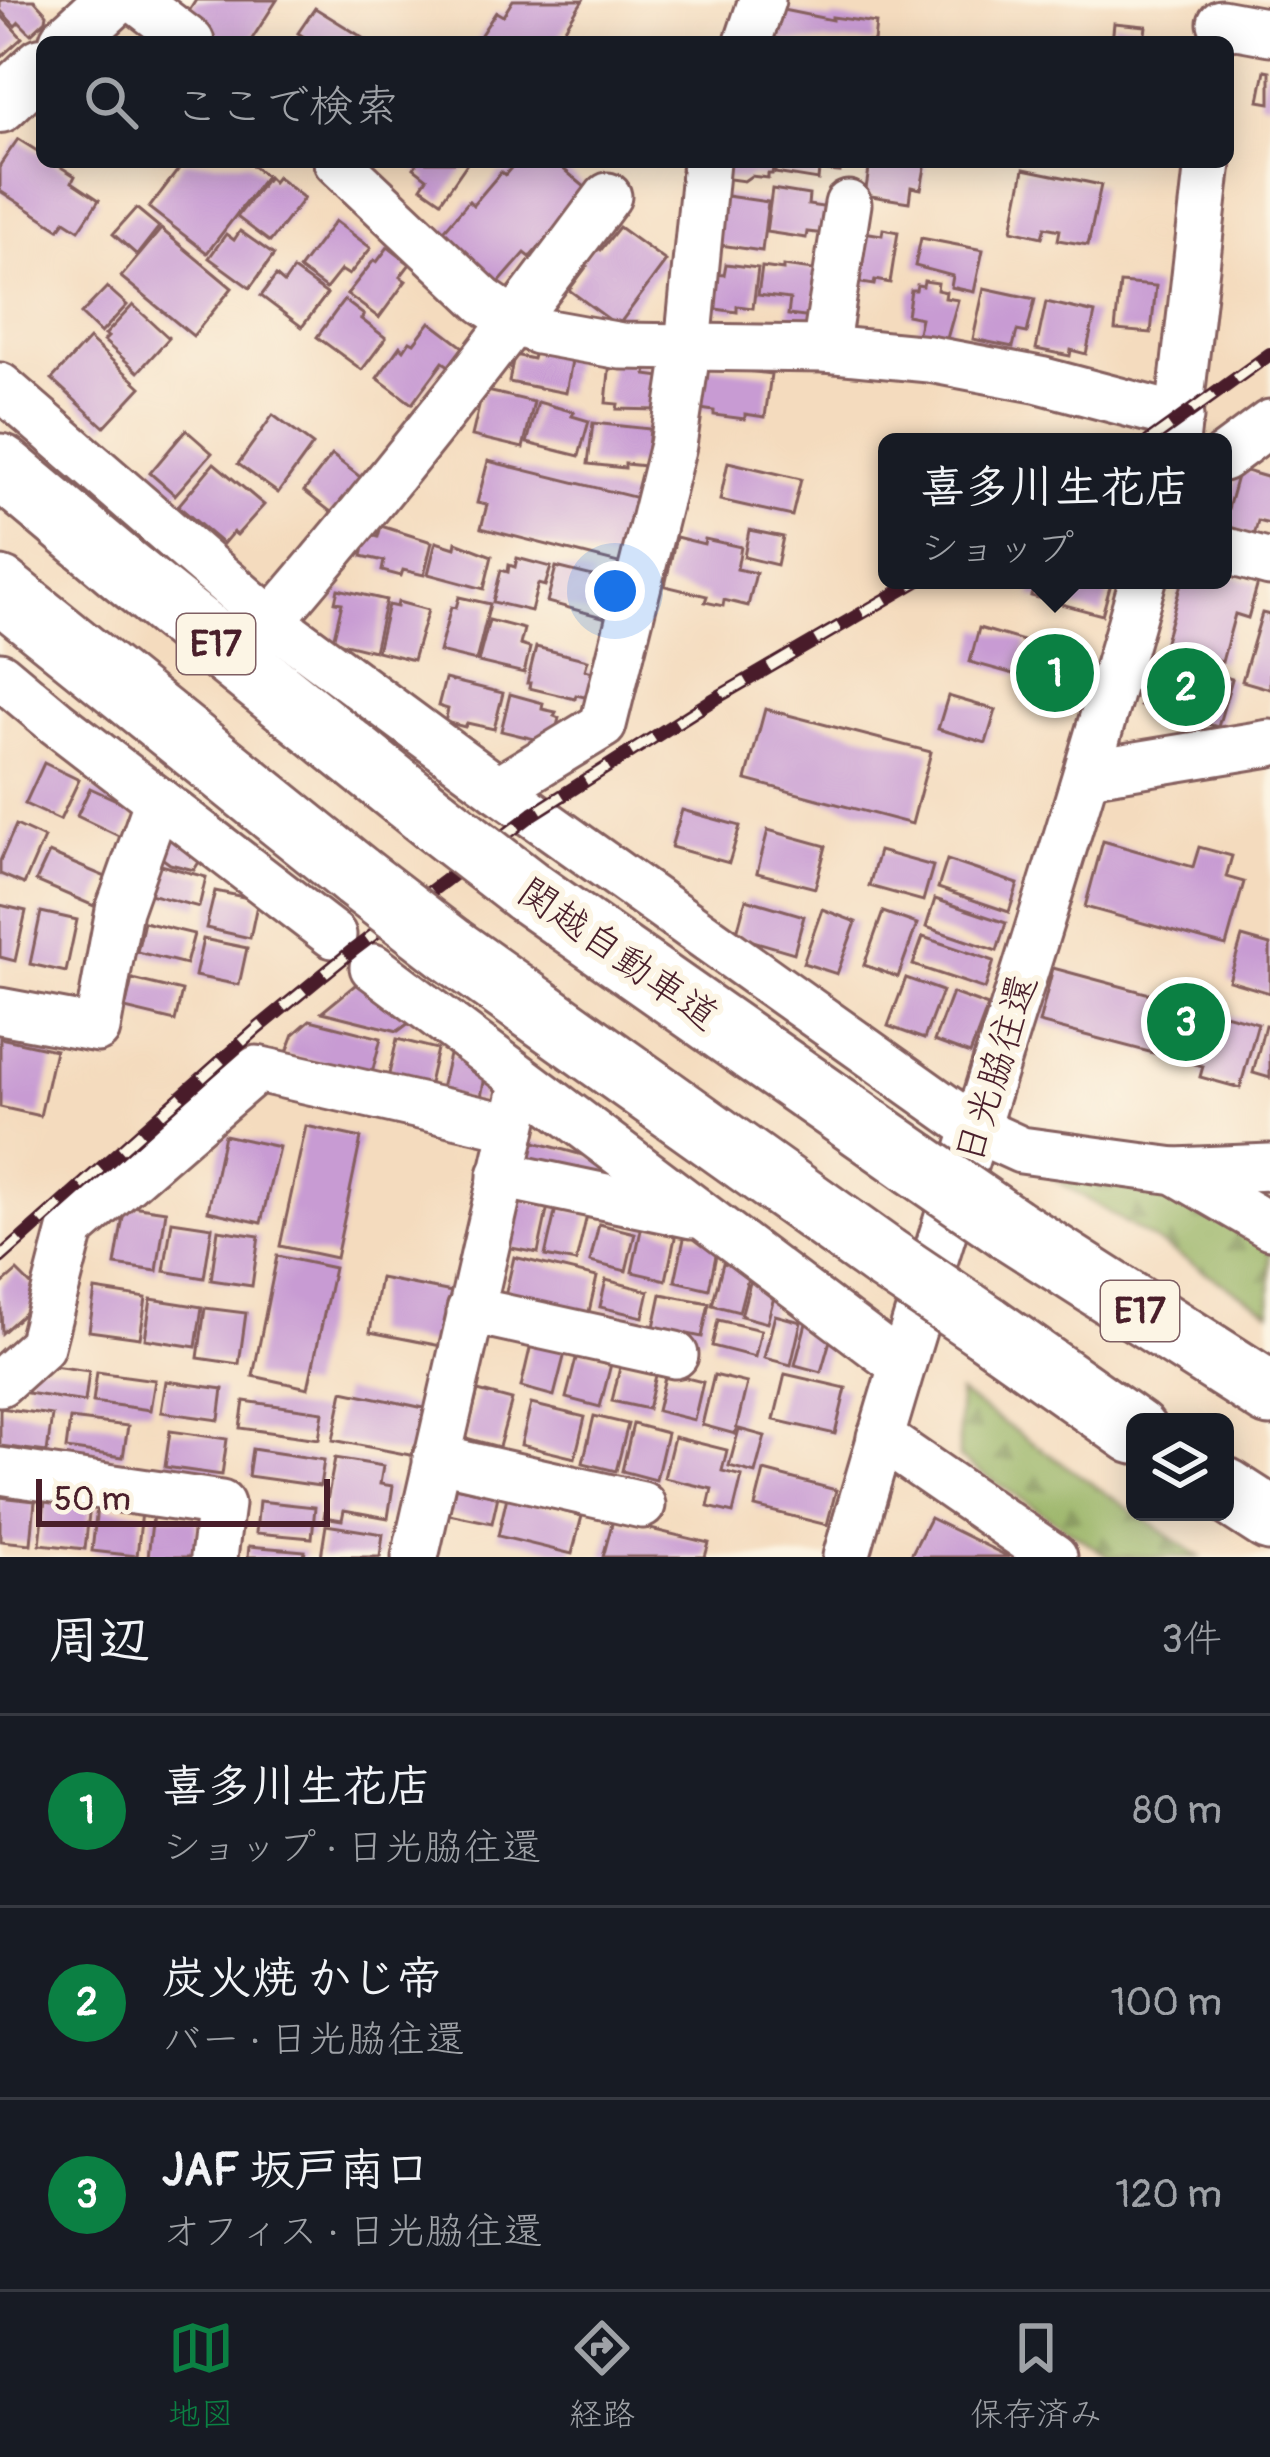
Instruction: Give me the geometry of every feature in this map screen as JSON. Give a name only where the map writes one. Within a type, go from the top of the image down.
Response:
[{"type":"highway","name":"関越自動車道","points":[[0,466],[527,891],[1010,1228],[1270,1394]]},
{"type":"highway","name":"E17","points":[[0,589],[448,948],[1126,1426]]},
{"type":"highway","points":[[1234,1496],[1270,1520]]},
{"type":"main road","points":[[0,105],[36,71]]},
{"type":"street","points":[[750,36],[763,0]]},
{"type":"street","points":[[95,13],[171,36]]},
{"type":"street","points":[[1222,22],[1270,32]]},
{"type":"street","points":[[343,168],[484,302],[538,331],[621,346],[825,349],[929,359],[1040,380],[1178,430],[1207,168]]},
{"type":"street","points":[[498,789],[603,725],[673,446],[705,168]]},
{"type":"street","points":[[271,621],[373,502],[608,196]]},
{"type":"street","points":[[825,349],[848,204]]},
{"type":"street","points":[[0,386],[271,621],[976,1130],[1021,1150],[1175,1171],[1270,1167]]},
{"type":"street","points":[[1232,451],[1270,423]]},
{"type":"street","points":[[1232,552],[1270,562]]},
{"type":"street","name":"日光脇往還","points":[[846,1557],[1140,589]]},
{"type":"street","points":[[0,676],[332,935]]},
{"type":"street","points":[[1088,773],[1270,743]]},
{"type":"street","points":[[0,1011],[97,1029],[118,910],[158,800]]},
{"type":"street","points":[[373,967],[902,1364]]},
{"type":"street","points":[[0,1383],[41,1346],[71,1230],[257,1070],[512,1127]]},
{"type":"street","points":[[415,1557],[523,1082]]},
{"type":"street","points":[[1175,1171],[1270,1226]]},
{"type":"street","points":[[501,1175],[711,1219]]},
{"type":"street","points":[[470,1310],[675,1355]]},
{"type":"street","points":[[880,1438],[1054,1557]]},
{"type":"street","points":[[436,1458],[642,1504]]},
{"type":"street","points":[[0,1472],[221,1504],[214,1557]]},
{"type":"green space","points":[[1042,1171],[1185,1199],[1270,1250],[1270,1312]]},
{"type":"green space","points":[[959,1393],[1126,1507],[1126,1521],[1147,1521],[1200,1557],[1109,1557],[959,1458]]},
{"type":"building","points":[[0,0],[34,0],[47,14],[46,20],[31,34],[0,10]]},
{"type":"building","points":[[196,0],[277,0],[254,36],[210,36],[184,19]]},
{"type":"building","points":[[513,0],[583,0],[560,36],[480,36],[496,12],[503,16]]},
{"type":"building","points":[[315,8],[360,36],[302,36],[298,33]]},
{"type":"building","points":[[778,9],[876,23],[875,36],[774,36]]},
{"type":"building","points":[[0,14],[22,38],[3,55],[0,51]]},
{"type":"building","points":[[1114,23],[1146,26],[1145,36],[1113,36]]},
{"type":"building","points":[[1265,70],[1270,71],[1270,103],[1259,101]]},
{"type":"building","points":[[18,139],[36,150],[36,168],[62,168],[75,176],[72,182],[99,200],[79,230],[65,221],[59,229],[0,191],[0,165]]},
{"type":"building","points":[[179,168],[256,168],[266,176],[207,253],[149,208]]},
{"type":"building","points":[[414,168],[464,168],[441,201],[421,187],[427,178]]},
{"type":"building","points":[[511,168],[562,168],[592,193],[497,285],[439,236],[469,201],[473,205],[501,172],[505,175]]},
{"type":"building","points":[[724,168],[773,168],[768,178],[722,178]]},
{"type":"building","points":[[775,168],[840,168],[840,172],[819,170],[818,180],[775,173]]},
{"type":"building","points":[[869,168],[925,168],[921,189],[911,187],[909,202],[865,195]]},
{"type":"building","points":[[1024,169],[1101,185],[1088,245],[1058,240],[1060,230],[1045,227],[1042,237],[1012,230]]},
{"type":"building","points":[[268,177],[273,182],[277,177],[304,198],[270,242],[237,217]]},
{"type":"building","points":[[772,189],[809,195],[808,205],[830,208],[826,234],[807,232],[806,238],[766,232]]},
{"type":"building","points":[[720,195],[768,202],[762,251],[713,244]]},
{"type":"building","points":[[136,208],[159,227],[137,255],[113,234]]},
{"type":"building","points":[[335,221],[371,248],[349,275],[341,270],[326,289],[299,269]]},
{"type":"building","points":[[619,227],[666,261],[618,326],[569,290],[587,266],[581,261],[593,244],[601,250]]},
{"type":"building","points":[[161,229],[232,288],[193,336],[121,277]]},
{"type":"building","points":[[883,229],[898,232],[890,283],[849,281],[857,231],[882,235]]},
{"type":"building","points":[[240,231],[274,255],[250,288],[209,258],[226,234],[234,240]]},
{"type":"building","points":[[921,238],[983,250],[974,292],[951,287],[953,276],[915,266]]},
{"type":"building","points":[[388,247],[410,264],[400,277],[406,281],[379,318],[347,294]]},
{"type":"building","points":[[726,264],[758,268],[753,308],[737,306],[737,312],[709,308],[713,274],[724,275]]},
{"type":"building","points":[[783,266],[820,271],[813,318],[788,315],[790,299],[758,295],[762,267],[783,270]]},
{"type":"building","points":[[293,270],[327,294],[302,327],[261,296],[276,276],[284,283]]},
{"type":"building","points":[[924,281],[938,283],[937,290],[946,292],[945,298],[958,300],[946,342],[917,337],[921,318],[907,315],[911,290]]},
{"type":"building","points":[[1120,283],[1156,286],[1151,333],[1115,330]]},
{"type":"building","points":[[107,287],[127,305],[101,333],[81,314]]},
{"type":"building","points":[[984,288],[1035,299],[1027,333],[1017,331],[1013,347],[973,339]]},
{"type":"building","points":[[344,300],[386,338],[362,370],[317,337]]},
{"type":"building","points":[[1046,302],[1095,313],[1086,354],[1036,349]]},
{"type":"building","points":[[133,305],[169,338],[138,372],[104,341]]},
{"type":"building","points":[[430,322],[463,347],[449,366],[443,362],[412,404],[377,378],[400,346],[404,350],[410,341],[414,343]]},
{"type":"building","points":[[89,339],[141,387],[104,427],[52,379]]},
{"type":"building","points":[[536,348],[573,355],[566,393],[509,382],[514,355],[533,359]]},
{"type":"building","points":[[610,361],[647,365],[646,375],[661,377],[658,410],[617,409],[618,404],[606,403]]},
{"type":"building","points":[[699,365],[771,374],[765,417],[745,414],[745,419],[694,408]]},
{"type":"building","points":[[483,390],[534,402],[523,448],[472,436]]},
{"type":"building","points":[[538,402],[589,421],[579,456],[527,443]]},
{"type":"building","points":[[273,415],[313,445],[278,493],[238,464]]},
{"type":"building","points":[[593,423],[650,429],[646,466],[588,464]]},
{"type":"building","points":[[186,430],[212,453],[175,495],[150,473]]},
{"type":"building","points":[[332,455],[364,480],[336,516],[304,491]]},
{"type":"building","points":[[488,461],[642,499],[626,565],[481,528],[487,505],[477,503]]},
{"type":"building","points":[[728,462],[801,479],[792,516],[720,500]]},
{"type":"building","points":[[214,463],[264,505],[223,544],[178,506]]},
{"type":"building","points":[[1239,469],[1270,478],[1270,524],[1258,521],[1254,536],[1232,530],[1232,494]]},
{"type":"building","points":[[381,526],[432,542],[424,575],[382,571],[384,561],[362,556],[367,534],[378,537]]},
{"type":"building","points":[[749,530],[783,537],[777,565],[744,557]]},
{"type":"building","points":[[676,537],[741,547],[737,569],[756,573],[748,606],[724,600],[723,606],[705,602],[707,596],[665,586]]},
{"type":"building","points":[[436,542],[455,548],[456,542],[492,556],[484,589],[428,574]]},
{"type":"building","points":[[517,558],[551,567],[545,586],[538,584],[531,611],[493,602],[501,570],[515,567]]},
{"type":"building","points":[[556,567],[593,576],[590,586],[620,594],[613,620],[547,602]]},
{"type":"building","points":[[1232,576],[1258,583],[1248,618],[1235,614],[1222,662],[1164,645],[1180,589],[1232,589]]},
{"type":"building","points":[[338,589],[386,600],[374,651],[333,641],[342,603],[335,602]]},
{"type":"building","points":[[1033,589],[1109,589],[1102,615],[1031,596]]},
{"type":"building","points":[[459,597],[490,604],[476,661],[439,652],[451,607],[456,608]]},
{"type":"building","points":[[398,602],[428,610],[413,660],[377,651],[388,605],[397,607]]},
{"type":"building","points":[[1262,613],[1270,615],[1270,689],[1242,681]]},
{"type":"building","points":[[489,620],[524,629],[520,645],[530,648],[524,673],[478,662]]},
{"type":"building","points":[[979,628],[1027,642],[1017,675],[970,662]]},
{"type":"building","points":[[1034,645],[1088,661],[1078,696],[1024,680]]},
{"type":"building","points":[[536,647],[588,660],[585,670],[600,674],[593,699],[529,688]]},
{"type":"building","points":[[1153,656],[1232,679],[1218,727],[1140,706]]},
{"type":"building","points":[[445,679],[503,693],[494,729],[445,722],[448,709],[438,706]]},
{"type":"building","points":[[510,694],[543,703],[542,709],[556,712],[555,734],[547,742],[501,731]]},
{"type":"building","points":[[948,696],[996,710],[986,743],[938,729]]},
{"type":"building","points":[[765,709],[931,752],[912,824],[746,780]]},
{"type":"building","points":[[44,763],[79,780],[60,820],[25,804]]},
{"type":"building","points":[[90,788],[136,809],[123,838],[77,816]]},
{"type":"building","points":[[682,810],[740,826],[729,863],[671,847]]},
{"type":"building","points":[[16,825],[44,838],[24,884],[0,874],[0,861]]},
{"type":"building","points":[[168,828],[204,854],[194,870],[170,864],[152,851]]},
{"type":"building","points":[[768,830],[826,846],[815,888],[757,873]]},
{"type":"building","points":[[1103,841],[1193,867],[1199,847],[1232,856],[1226,877],[1244,882],[1226,946],[1085,907]]},
{"type":"building","points":[[879,851],[933,866],[923,901],[869,886]]},
{"type":"building","points":[[49,853],[106,877],[94,906],[36,881]]},
{"type":"building","points":[[947,860],[1018,884],[1009,912],[938,888]]},
{"type":"building","points":[[157,864],[206,877],[199,907],[149,894]]},
{"type":"building","points":[[215,891],[258,900],[250,938],[206,928]]},
{"type":"building","points":[[746,899],[804,916],[794,953],[736,936]]},
{"type":"building","points":[[935,899],[1006,923],[997,951],[926,927]]},
{"type":"building","points":[[0,905],[26,911],[15,961],[0,957]]},
{"type":"building","points":[[822,909],[856,922],[837,974],[803,963]]},
{"type":"building","points":[[41,912],[77,920],[66,972],[30,964]]},
{"type":"building","points":[[883,912],[917,924],[898,977],[864,965]]},
{"type":"building","points":[[144,922],[194,934],[186,964],[137,952]]},
{"type":"building","points":[[923,937],[994,961],[985,989],[913,965]]},
{"type":"building","points":[[1242,937],[1270,945],[1270,993],[1229,981]]},
{"type":"building","points":[[203,939],[247,948],[239,985],[195,976]]},
{"type":"building","points":[[1053,968],[1258,1023],[1240,1088],[1200,1077],[1203,1066],[1039,1023]]},
{"type":"building","points":[[906,978],[942,991],[924,1039],[888,1026]]},
{"type":"building","points":[[132,979],[182,991],[175,1021],[125,1009]]},
{"type":"building","points":[[360,981],[413,1020],[398,1031],[322,1012]]},
{"type":"building","points":[[952,993],[988,1006],[970,1054],[934,1041]]},
{"type":"building","points":[[310,1020],[381,1038],[372,1073],[286,1055],[294,1034]]},
{"type":"building","points":[[1265,1025],[1270,1026],[1270,1078],[1253,1073]]},
{"type":"building","points":[[0,1038],[55,1050],[40,1116],[0,1107]]},
{"type":"building","points":[[397,1039],[437,1049],[427,1092],[387,1083]]},
{"type":"building","points":[[449,1055],[467,1059],[485,1077],[480,1102],[440,1093]]},
{"type":"building","points":[[306,1126],[361,1138],[336,1258],[280,1246]]},
{"type":"building","points":[[224,1135],[279,1147],[261,1223],[208,1211]]},
{"type":"building","points":[[527,1140],[605,1161],[634,1181],[522,1161]]},
{"type":"building","points":[[517,1199],[548,1206],[538,1253],[506,1247]]},
{"type":"building","points":[[125,1205],[166,1211],[157,1271],[115,1265]]},
{"type":"building","points":[[556,1208],[587,1215],[576,1262],[545,1256]]},
{"type":"building","points":[[172,1221],[212,1227],[204,1278],[164,1271]]},
{"type":"building","points":[[599,1224],[635,1233],[626,1271],[590,1262]]},
{"type":"building","points":[[642,1225],[676,1233],[666,1280],[632,1272]]},
{"type":"building","points":[[218,1230],[259,1236],[252,1286],[211,1280]]},
{"type":"building","points":[[685,1234],[719,1241],[709,1289],[675,1281]]},
{"type":"building","points":[[277,1256],[334,1268],[308,1388],[253,1376]]},
{"type":"building","points":[[514,1257],[597,1277],[588,1316],[505,1296]]},
{"type":"building","points":[[723,1263],[750,1270],[739,1312],[712,1305]]},
{"type":"building","points":[[17,1271],[43,1297],[2,1333],[0,1286]]},
{"type":"building","points":[[380,1278],[457,1293],[446,1347],[370,1332]]},
{"type":"building","points":[[751,1279],[777,1286],[767,1323],[741,1316]]},
{"type":"building","points":[[606,1280],[649,1291],[643,1317],[600,1307]]},
{"type":"building","points":[[95,1290],[146,1298],[140,1338],[89,1331]]},
{"type":"building","points":[[661,1294],[709,1303],[702,1337],[654,1327]]},
{"type":"building","points":[[151,1299],[202,1307],[196,1347],[145,1339]]},
{"type":"building","points":[[205,1308],[246,1313],[239,1364],[198,1358]]},
{"type":"building","points":[[775,1315],[801,1322],[791,1365],[764,1358]]},
{"type":"building","points":[[718,1320],[761,1330],[755,1357],[712,1346]]},
{"type":"building","points":[[806,1323],[833,1330],[821,1372],[795,1365]]},
{"type":"building","points":[[532,1340],[566,1349],[554,1396],[521,1387]]},
{"type":"building","points":[[578,1351],[612,1360],[600,1407],[566,1398]]},
{"type":"building","points":[[31,1363],[89,1371],[85,1402],[27,1393]]},
{"type":"building","points":[[621,1363],[657,1371],[648,1409],[612,1401]]},
{"type":"building","points":[[97,1372],[155,1380],[150,1410],[93,1402]]},
{"type":"building","points":[[666,1373],[703,1382],[694,1420],[657,1411]]},
{"type":"building","points":[[785,1374],[846,1388],[835,1434],[774,1420]]},
{"type":"building","points":[[714,1375],[747,1383],[735,1434],[702,1425]]},
{"type":"building","points":[[166,1381],[223,1389],[219,1420],[161,1412]]},
{"type":"building","points":[[343,1391],[424,1408],[415,1456],[333,1440]]},
{"type":"building","points":[[478,1391],[512,1400],[499,1447],[466,1438]]},
{"type":"building","points":[[244,1401],[323,1412],[319,1439],[240,1428]]},
{"type":"building","points":[[531,1404],[585,1417],[575,1458],[521,1445]]},
{"type":"building","points":[[0,1408],[52,1415],[47,1452],[0,1446]]},
{"type":"building","points":[[594,1416],[628,1424],[616,1471],[583,1463]]},
{"type":"building","points":[[70,1419],[128,1426],[123,1457],[66,1449]]},
{"type":"building","points":[[633,1424],[667,1433],[656,1480],[622,1471]]},
{"type":"building","points":[[739,1429],[765,1436],[755,1473],[729,1466]]},
{"type":"building","points":[[170,1431],[227,1439],[222,1475],[165,1467]]},
{"type":"building","points":[[674,1437],[727,1450],[722,1471],[742,1476],[733,1513],[708,1507],[712,1489],[664,1478]]},
{"type":"building","points":[[252,1449],[324,1460],[320,1486],[248,1476]]},
{"type":"building","points":[[335,1458],[383,1466],[380,1484],[393,1486],[388,1518],[344,1510],[342,1520],[324,1517]]},
{"type":"building","points":[[764,1471],[836,1490],[827,1525],[755,1507]]},
{"type":"building","points":[[454,1487],[498,1496],[492,1523],[449,1514]]},
{"type":"building","points":[[0,1497],[35,1501],[31,1544],[0,1541]]},
{"type":"building","points":[[507,1497],[582,1516],[572,1554],[498,1536]]},
{"type":"building","points":[[45,1500],[90,1505],[85,1549],[40,1544]]},
{"type":"building","points":[[259,1501],[315,1507],[312,1538],[256,1533]]},
{"type":"building","points":[[97,1507],[142,1512],[137,1556],[92,1551]]},
{"type":"building","points":[[153,1514],[198,1520],[193,1557],[148,1557]]},
{"type":"building","points":[[930,1518],[1009,1557],[910,1557]]},
{"type":"building","points":[[613,1520],[709,1543],[705,1557],[603,1557]]},
{"type":"building","points":[[326,1525],[383,1534],[380,1557],[321,1557]]},
{"type":"building","points":[[249,1546],[305,1551],[304,1557],[248,1557]]},
{"type":"railway","points":[[1160,433],[1270,354]]},
{"type":"railway","points":[[0,1258],[258,1028],[533,814],[711,701],[904,589]]},
{"type":"place","name":"喜多川生花店","points":[[1055,673]]},
{"type":"place","name":"炭火焼 かじ帝","points":[[1186,687]]},
{"type":"place","name":"JAF 坂戸南口","points":[[1186,1022]]}]
